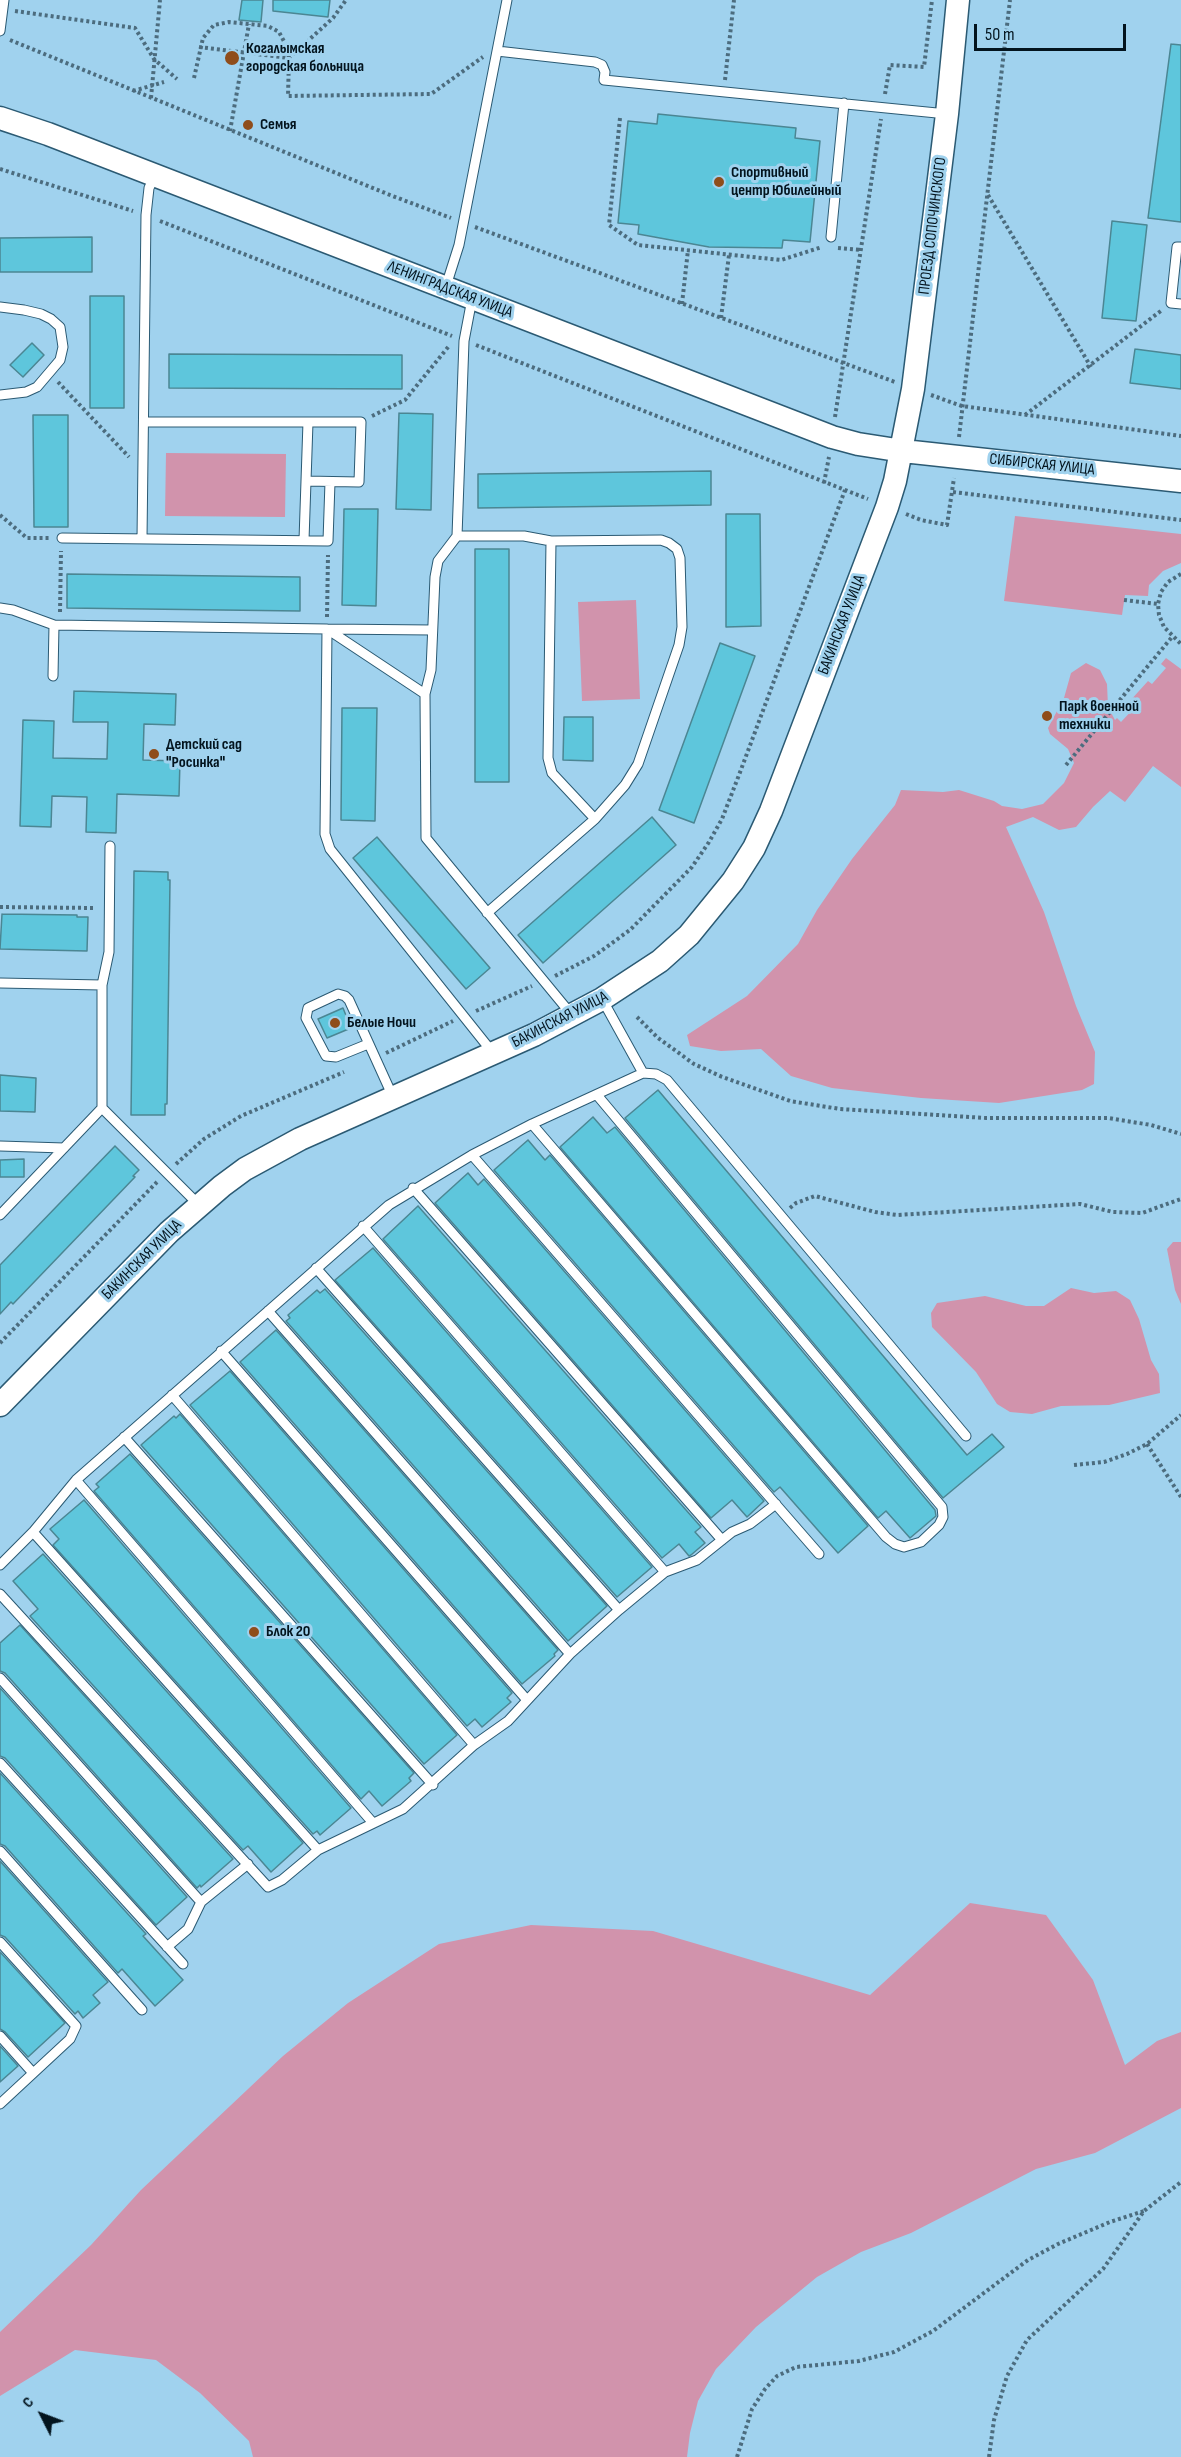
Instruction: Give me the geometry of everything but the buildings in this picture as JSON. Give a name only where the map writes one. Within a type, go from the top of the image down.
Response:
[{"type":"street","name":"ПРОЕЗД СОПОЧИНСКОГО","points":[[903,451],[913,389],[947,114],[958,0]]},
{"type":"street","name":"ЛЕНИНГРАДСКАЯ УЛИЦА","points":[[0,118],[154,175],[805,428],[858,444],[903,451]]},
{"type":"street","name":"СИБИРСКАЯ УЛИЦА","points":[[903,451],[1181,480]]},
{"type":"street","name":"БАКИНСКАЯ УЛИЦА","points":[[0,1405],[199,1205],[245,1169],[274,1152],[573,1015],[602,999],[660,960],[688,935],[733,882],[754,848],[771,811],[887,507],[903,451]]},
{"type":"lane","points":[[445,288],[464,222],[507,0]]},
{"type":"lane","points":[[0,31],[4,4]]},
{"type":"lane","points":[[497,55],[595,62],[602,65],[605,72],[604,80],[947,114]]},
{"type":"lane","points":[[831,237],[844,103]]},
{"type":"lane","points":[[142,538],[146,215],[149,188],[154,175]]},
{"type":"lane","points":[[1176,304],[1177,247],[1181,248]]},
{"type":"lane","points":[[472,299],[464,341],[458,536],[438,561],[431,670],[425,694],[424,827],[426,838],[573,1015]]},
{"type":"lane","points":[[0,307],[41,314],[60,327],[63,347],[60,360],[36,387],[26,392],[0,395]]},
{"type":"lane","points":[[145,422],[361,422],[359,482],[306,482]]},
{"type":"lane","points":[[304,540],[308,422]]},
{"type":"lane","points":[[62,538],[328,541],[330,482]]},
{"type":"lane","points":[[458,536],[524,536],[551,541],[661,540],[677,549],[680,558],[680,645],[638,764],[625,785],[595,819],[487,913]]},
{"type":"lane","points":[[551,541],[548,758],[552,774],[595,819]]},
{"type":"lane","points":[[0,608],[57,625],[432,630]]},
{"type":"lane","points":[[53,676],[57,625]]},
{"type":"lane","points":[[327,629],[425,694]]},
{"type":"lane","points":[[327,629],[325,834],[330,849],[493,1053]]},
{"type":"lane","points":[[0,1215],[102,1107],[102,985],[109,952],[110,846]]},
{"type":"lane","points":[[0,983],[102,985]]},
{"type":"lane","points":[[368,1044],[336,1058],[326,1056],[306,1018],[308,1008],[338,994],[345,996],[375,1058],[393,1097]]},
{"type":"lane","points":[[602,999],[643,1073]]},
{"type":"lane","points":[[0,1565],[33,1532],[76,1480],[363,1226],[413,1188],[472,1155],[532,1124],[643,1073],[656,1074],[667,1080],[966,1436]]},
{"type":"lane","points":[[532,1124],[885,1537],[904,1547],[921,1542],[939,1525],[943,1517],[942,1507],[597,1095]]},
{"type":"lane","points":[[102,1107],[199,1205]]},
{"type":"lane","points":[[0,1146],[64,1148]]},
{"type":"lane","points":[[472,1155],[819,1554]]},
{"type":"lane","points":[[413,1188],[722,1540]]},
{"type":"lane","points":[[0,1200],[14,1200]]},
{"type":"lane","points":[[363,1226],[665,1572]]},
{"type":"lane","points":[[316,1268],[619,1610]]},
{"type":"lane","points":[[268,1311],[570,1654]]},
{"type":"lane","points":[[221,1352],[527,1700]]},
{"type":"lane","points":[[172,1395],[474,1745]]},
{"type":"lane","points":[[124,1437],[433,1785]]},
{"type":"lane","points":[[76,1480],[373,1822]]},
{"type":"lane","points":[[0,1594],[268,1887],[282,1880],[318,1850],[403,1809],[433,1785],[474,1745],[508,1721],[570,1654],[665,1572],[698,1560],[722,1540],[750,1524],[776,1504]]},
{"type":"lane","points":[[33,1532],[318,1850]]},
{"type":"lane","points":[[0,1678],[201,1902]]},
{"type":"lane","points":[[0,1763],[183,1964]]},
{"type":"lane","points":[[0,1851],[142,2010]]},
{"type":"lane","points":[[167,1947],[188,1929],[201,1902],[248,1864]]},
{"type":"lane","points":[[0,1942],[76,2026],[70,2039],[0,2104]]},
{"type":"lane","points":[[0,2036],[33,2073]]},
{"type":"path","points":[[151,98],[160,0]]},
{"type":"path","points":[[199,48],[289,58],[333,18],[346,0]]},
{"type":"path","points":[[724,92],[734,0]]},
{"type":"path","points":[[843,363],[890,64],[924,67],[932,0]]},
{"type":"path","points":[[464,341],[921,520],[947,525],[953,492],[1010,0]]},
{"type":"path","points":[[4,4],[135,28],[154,59],[177,79]]},
{"type":"path","points":[[194,78],[199,48],[208,30],[214,25],[229,21],[268,26],[279,32],[287,47],[289,58],[288,96],[431,94],[481,57],[497,55]]},
{"type":"path","points":[[230,130],[249,24]]},
{"type":"path","points":[[0,36],[390,195],[962,406],[1181,436]]},
{"type":"path","points":[[133,91],[164,82]]},
{"type":"path","points":[[620,118],[609,225],[638,245],[780,260],[817,247],[861,250]]},
{"type":"path","points":[[0,169],[146,215],[456,338],[405,400],[361,422]]},
{"type":"path","points":[[988,194],[1091,367]]},
{"type":"path","points":[[682,304],[688,250]]},
{"type":"path","points":[[721,318],[729,255]]},
{"type":"path","points":[[1024,416],[1176,304]]},
{"type":"path","points":[[49,373],[130,459],[144,460]]},
{"type":"path","points":[[0,1343],[166,1173],[204,1139],[241,1116],[375,1058],[594,956],[630,930],[685,875],[709,842],[722,819],[845,490]]},
{"type":"path","points":[[953,492],[1181,520]]},
{"type":"path","points":[[0,515],[27,538],[62,538],[57,625]]},
{"type":"path","points":[[327,629],[328,541]]},
{"type":"path","points":[[1180,645],[1164,627],[1159,615],[1158,604],[1161,592],[1168,582],[1181,574]]},
{"type":"path","points":[[1124,600],[1158,604]]},
{"type":"path","points":[[1066,765],[1172,637]]},
{"type":"path","points":[[0,906],[110,909]]},
{"type":"path","points":[[637,1017],[658,1038],[694,1064],[720,1076],[790,1101],[840,1109],[986,1118],[1108,1118],[1151,1125],[1181,1134]]},
{"type":"path","points":[[780,1216],[796,1203],[815,1196],[875,1212],[897,1215],[1080,1204],[1113,1212],[1142,1212],[1181,1199]]},
{"type":"path","points":[[1074,1465],[1104,1462],[1147,1444],[1181,1415]]},
{"type":"path","points":[[1147,1444],[1181,1497]]},
{"type":"path","points":[[989,2457],[994,2420],[1006,2376],[1027,2340],[1103,2269],[1144,2211],[1181,2182]]},
{"type":"path","points":[[737,2457],[752,2409],[777,2376],[796,2367],[859,2361],[894,2352],[933,2331],[1028,2260],[1058,2244],[1110,2222],[1144,2211]]},
{"type":"shaded area","points":[[166,453],[286,454],[285,517],[165,516]]},
{"type":"shaded area","points":[[1015,516],[1181,534],[1181,563],[1163,571],[1149,585],[1148,596],[1125,595],[1122,615],[1004,601]]},
{"type":"shaded area","points":[[636,600],[640,699],[582,701],[578,602]]},
{"type":"shaded area","points":[[1166,658],[1181,669],[1181,787],[1153,766],[1125,802],[1110,791],[1076,827],[1059,830],[1033,817],[1006,827],[1044,912],[1076,1006],[1095,1052],[1094,1084],[1082,1090],[999,1103],[921,1098],[832,1088],[791,1076],[761,1049],[721,1051],[690,1046],[687,1035],[747,996],[798,944],[817,910],[852,859],[895,805],[901,790],[943,792],[959,790],[994,801],[1002,806],[1022,809],[1043,804],[1064,783],[1074,763],[1068,749],[1050,734],[1048,728],[1064,698],[1071,673],[1086,663],[1100,670],[1107,684],[1108,707],[1115,720],[1117,718],[1121,722],[1135,707],[1129,702],[1148,681],[1152,684],[1166,668],[1161,664]]},
{"type":"shaded area","points":[[1173,1242],[1181,1242],[1181,1304],[1175,1290],[1167,1249]]},
{"type":"shaded area","points":[[1071,1288],[1094,1293],[1116,1291],[1130,1300],[1139,1319],[1151,1360],[1159,1374],[1160,1393],[1109,1405],[1061,1406],[1032,1414],[1010,1412],[997,1404],[976,1372],[932,1327],[931,1313],[937,1303],[985,1296],[1026,1306],[1044,1306]]},
{"type":"shaded area","points":[[970,1903],[1046,1915],[1093,1980],[1125,2065],[1157,2041],[1181,2032],[1181,2108],[1095,2153],[1036,2169],[911,2233],[861,2252],[817,2277],[756,2327],[716,2369],[698,2401],[687,2457],[253,2457],[249,2441],[200,2393],[156,2360],[75,2350],[0,2396],[0,2332],[91,2245],[141,2190],[283,2056],[348,2003],[439,1944],[531,1925],[653,1931],[870,1995]]},
{"type":"place","name":"Когалымская городская больница","points":[[232,58]]},
{"type":"place","name":"Семья","points":[[248,125]]},
{"type":"place","name":"Спортивный центр Юбилейный","points":[[719,182]]},
{"type":"place","name":"Парк военной техники","points":[[1047,716]]},
{"type":"place","name":"Детский сад \"Росинка\"","points":[[154,754]]},
{"type":"place","name":"Белые Ночи","points":[[335,1023]]},
{"type":"place","name":"Блок 20","points":[[254,1632]]}]
